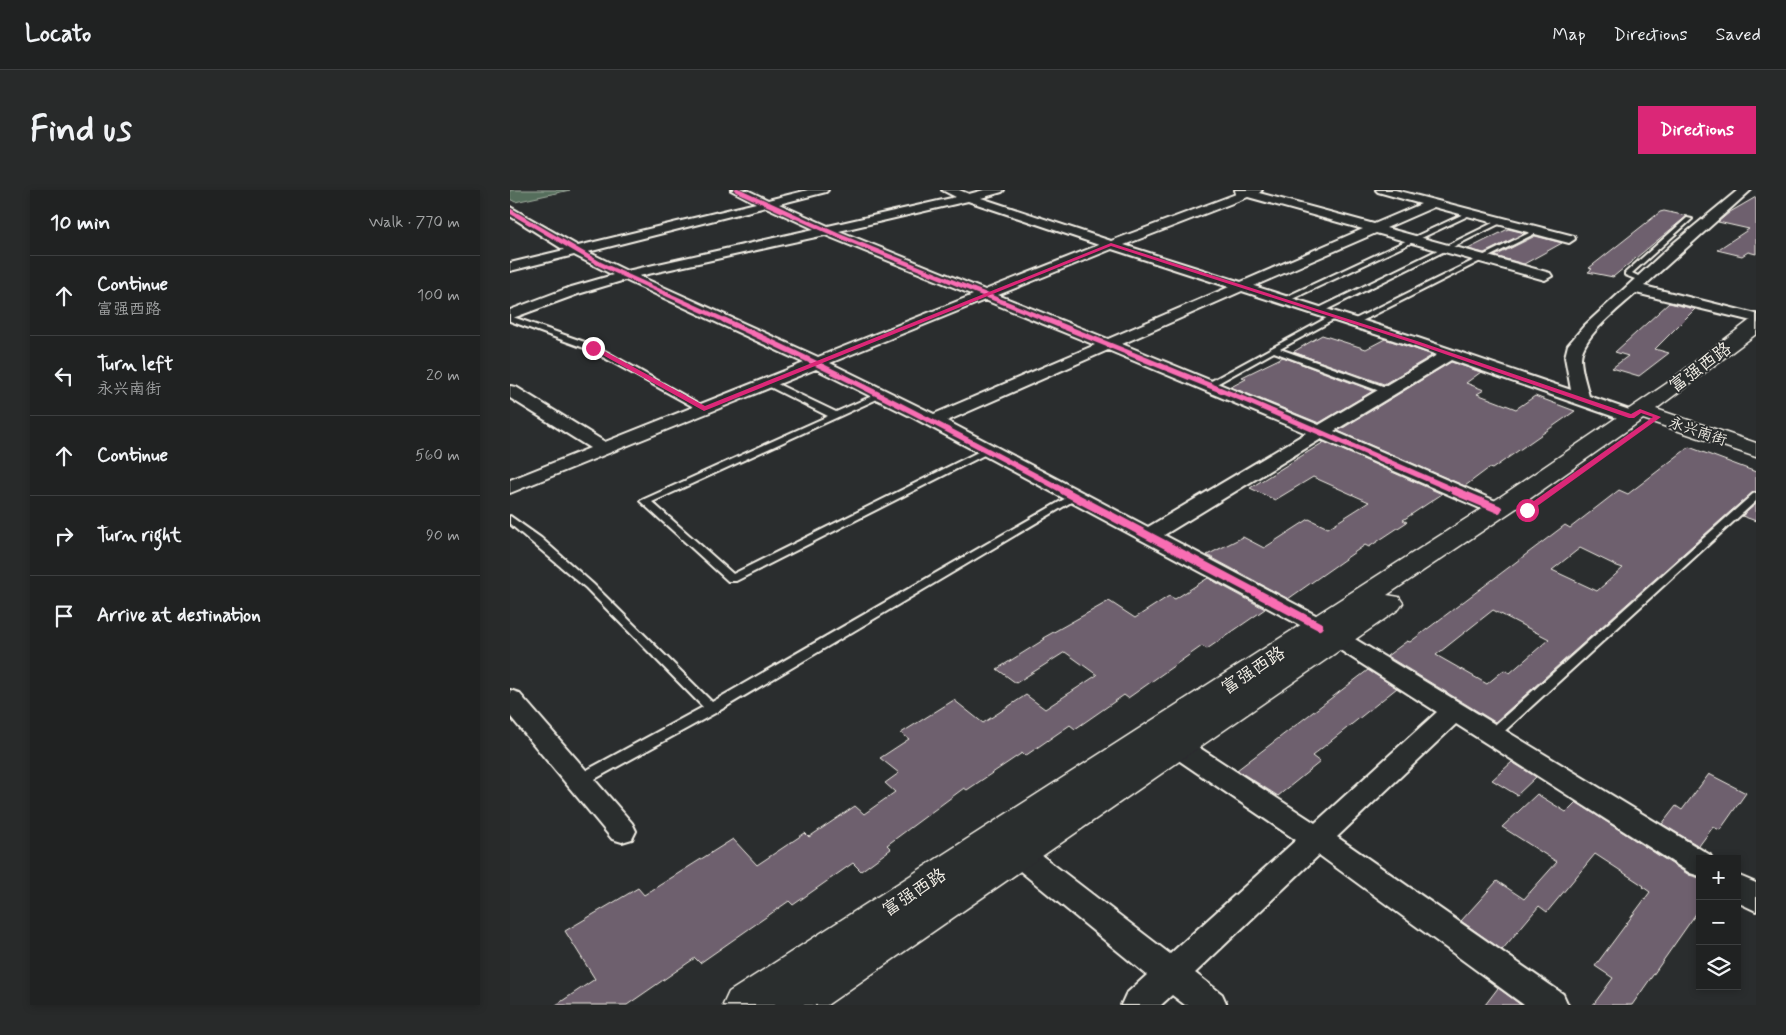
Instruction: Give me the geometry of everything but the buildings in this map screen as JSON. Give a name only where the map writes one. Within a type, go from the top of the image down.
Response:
[{"type":"main road","name":"富强西路","points":[[743,1005],[1328,632],[1556,490],[1648,412],[1756,326]]},
{"type":"main road","name":"富强西路","points":[[793,1005],[1177,746],[1328,632],[1498,509],[1756,343]]},
{"type":"main road","name":"永兴南街","points":[[1648,412],[1756,443]]},
{"type":"main road","name":"永兴南街","points":[[1648,412],[1756,450]]},
{"type":"street","points":[[737,190],[826,230],[1208,385],[1498,509]]},
{"type":"street","points":[[510,267],[822,190]]},
{"type":"street","points":[[948,190],[1580,398],[1648,412]]},
{"type":"street","points":[[510,316],[566,293],[624,275],[998,190]]},
{"type":"street","points":[[1382,190],[1569,239]]},
{"type":"street","points":[[1580,398],[1573,362],[1576,345],[1589,329],[1680,245],[1746,190]]},
{"type":"street","points":[[510,487],[1246,191],[1545,276]]},
{"type":"street","points":[[933,421],[1433,203]]},
{"type":"street","points":[[510,211],[576,251],[624,275],[817,363],[933,421],[1328,632],[1696,862]]},
{"type":"street","points":[[1638,284],[1756,318]]},
{"type":"street","points":[[1149,535],[1450,354]]},
{"type":"street","points":[[510,392],[604,449]]},
{"type":"street","points":[[510,699],[622,831]]},
{"type":"street","points":[[1138,1005],[1454,711]]},
{"type":"street","points":[[1177,746],[1317,839],[1551,1005]]},
{"type":"street","points":[[1018,853],[1210,1005]]},
{"type":"street","points":[[1741,889],[1756,898]]},
{"type":"lane","points":[[1283,300],[1470,213]]},
{"type":"lane","points":[[1638,284],[1627,274],[1689,219]]},
{"type":"lane","points":[[1317,311],[1501,221]]},
{"type":"lane","points":[[1353,322],[1537,230]]},
{"type":"lane","points":[[510,316],[593,348],[704,409]]},
{"type":"lane","points":[[1208,385],[1334,316]]},
{"type":"lane","points":[[1274,349],[1388,391]]},
{"type":"lane","points":[[769,383],[836,416]]},
{"type":"lane","points":[[882,395],[646,501],[732,579],[989,450]]},
{"type":"lane","points":[[580,781],[847,632],[1074,496]]},
{"type":"lane","points":[[1492,735],[1756,496]]},
{"type":"lane","points":[[510,519],[535,538],[630,624],[712,709]]},
{"type":"green space","points":[[510,190],[570,190],[515,202],[510,199]]},
{"type":"cycle path","points":[[737,190],[839,236],[1248,401],[1498,509]]},
{"type":"cycle path","points":[[510,211],[600,264],[799,354],[918,413],[1319,626]]},
{"type":"route","points":[[593,348],[704,409],[1111,244],[1415,342],[1632,417],[1640,411],[1658,417],[1527,510]]}]
